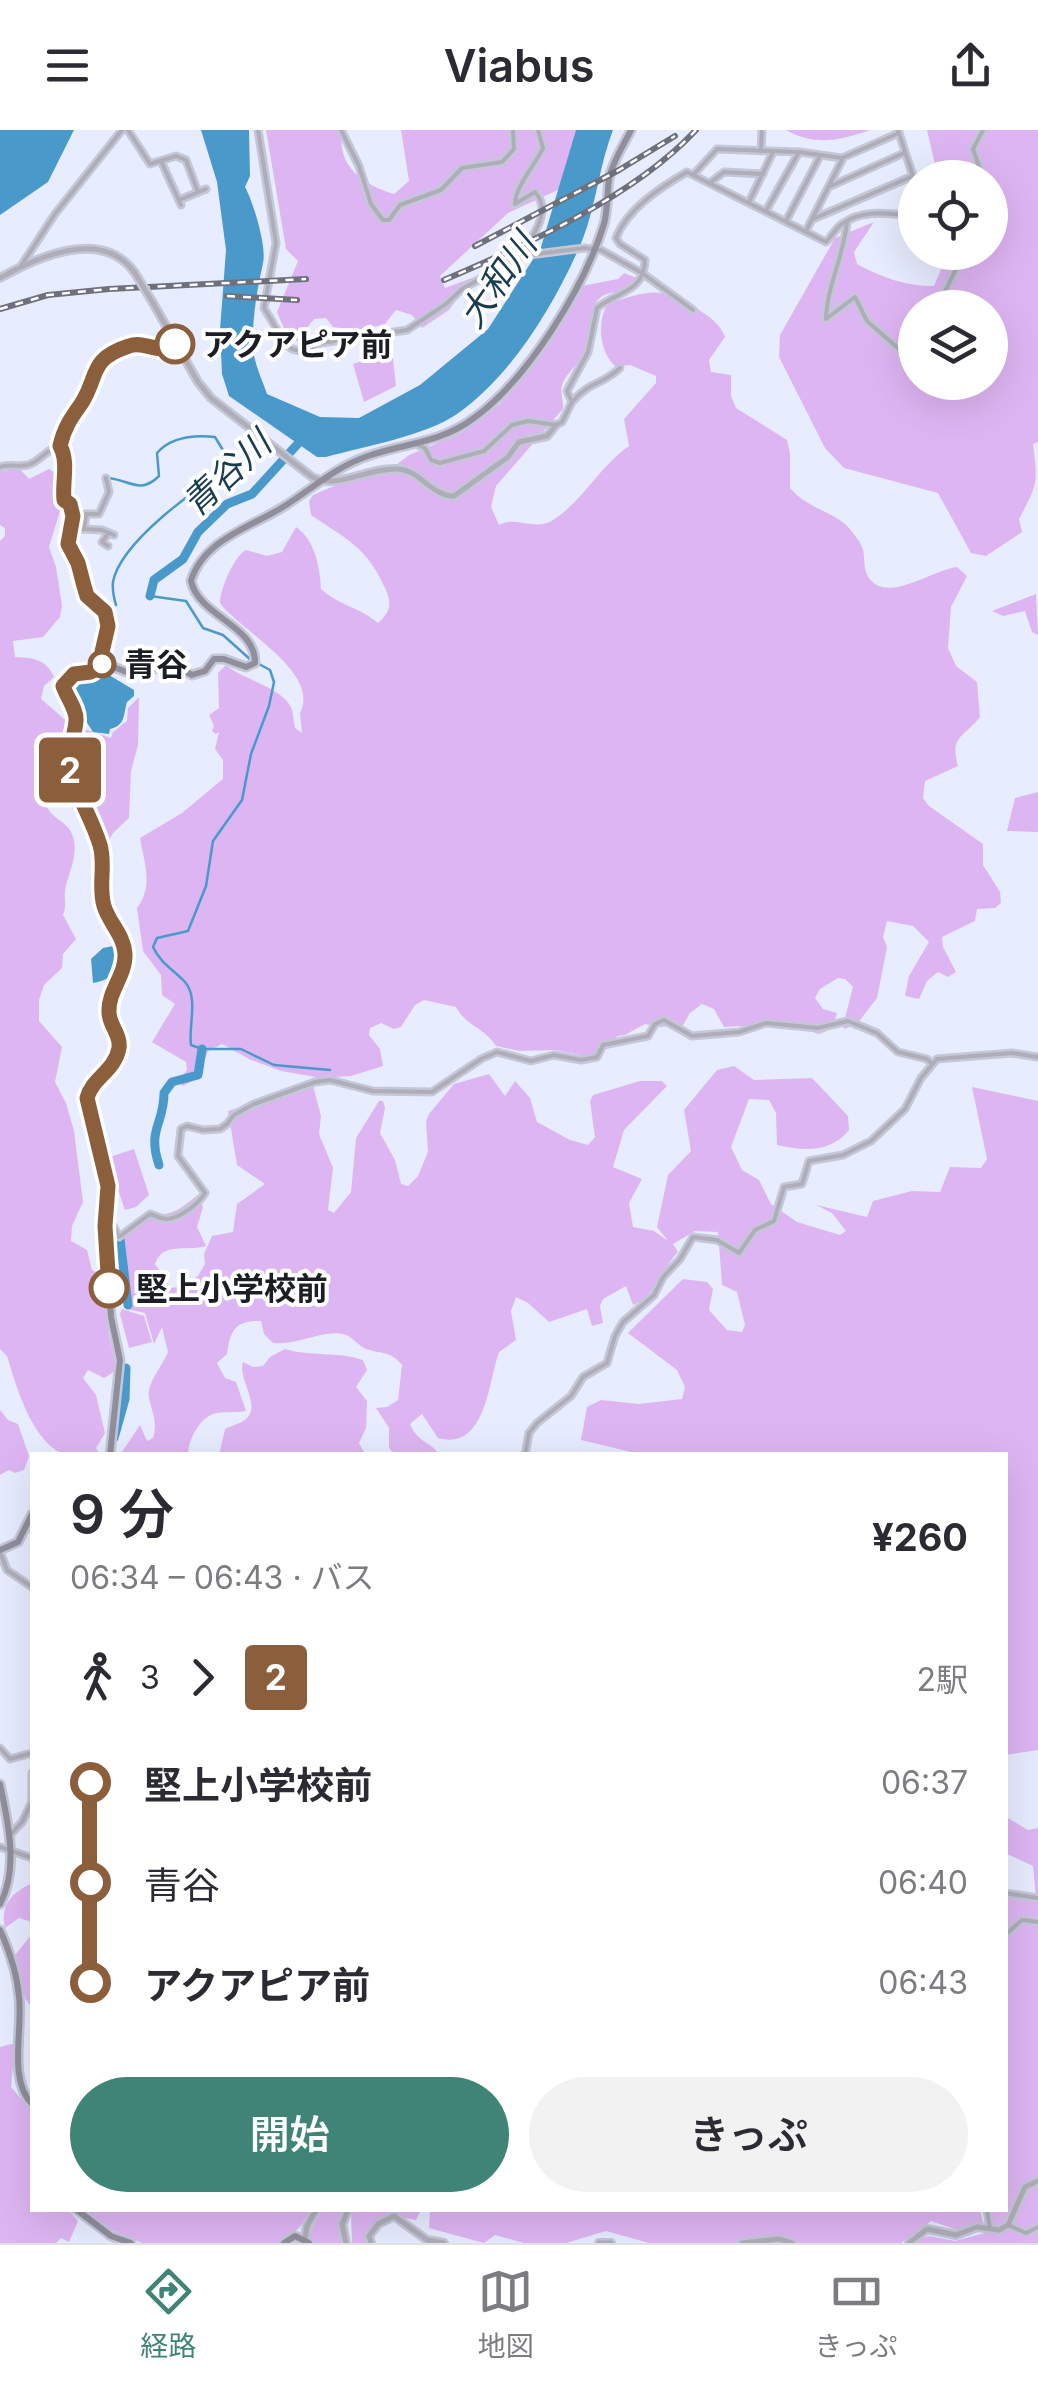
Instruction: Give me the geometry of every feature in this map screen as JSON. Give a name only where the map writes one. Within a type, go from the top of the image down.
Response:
[{"type":"main road","points":[[110,1452],[120,1360],[111,1317],[106,1177],[87,1098],[92,1086],[110,1070],[118,1050],[118,1035],[108,1014],[110,999],[125,966],[125,951],[102,899],[104,864],[100,844],[70,771],[69,744],[77,718],[63,686],[74,674],[91,672],[102,663],[132,674],[173,664],[192,675],[200,674],[218,658],[246,667],[256,663],[248,642],[196,596],[191,581],[194,573],[226,538],[278,510],[315,478],[365,456],[418,445],[459,429],[479,415],[517,376],[552,331],[594,247],[608,208],[610,178],[631,130]]},
{"type":"main road","points":[[0,1549],[18,1542],[30,1518]]},
{"type":"main road","points":[[0,1784],[11,1876],[0,1904]]},
{"type":"main road","points":[[0,1930],[19,1993],[20,2079],[30,2102]]},
{"type":"main road","points":[[80,2212],[112,2236],[131,2243]]},
{"type":"main road","points":[[284,2243],[296,2236],[307,2241]]},
{"type":"street","points":[[19,268],[55,214],[125,130],[150,164],[176,156],[186,160],[198,192]]},
{"type":"street","points":[[258,130],[276,227],[264,308],[292,349],[309,354],[314,344],[407,330],[462,290],[523,256],[594,247],[642,273],[694,310]]},
{"type":"street","points":[[340,130],[382,220],[388,220],[400,205],[441,190],[462,168],[502,162],[514,149],[513,130]]},
{"type":"street","points":[[523,256],[544,212],[543,202],[535,192],[516,204],[514,200],[543,148],[538,130]]},
{"type":"street","points":[[761,150],[762,130]]},
{"type":"street","points":[[978,160],[973,150],[983,130]]},
{"type":"street","points":[[694,174],[717,149],[842,158],[898,131],[912,176],[813,219]]},
{"type":"street","points":[[749,202],[774,151]]},
{"type":"street","points":[[766,211],[798,152]]},
{"type":"street","points":[[831,186],[905,153]]},
{"type":"street","points":[[786,221],[820,156]]},
{"type":"street","points":[[806,232],[842,158]]},
{"type":"street","points":[[161,161],[180,202],[206,189]]},
{"type":"street","points":[[572,402],[566,390],[588,352],[597,308],[636,287],[642,273],[645,260],[620,244],[616,238],[618,231],[658,190],[687,172],[826,242],[846,221],[860,215],[898,214]]},
{"type":"street","points":[[711,182],[724,172],[763,174]]},
{"type":"street","points":[[846,221],[845,241],[830,288],[826,319],[855,298],[866,321],[898,348]]},
{"type":"street","points":[[0,278],[70,251],[97,248],[122,258],[135,272],[175,344],[212,398],[272,448],[328,484],[374,470],[402,469],[443,495],[454,496],[508,457],[519,442],[547,436],[562,422],[586,385],[603,382],[620,368]]},
{"type":"street","points":[[102,663],[108,626],[105,612],[87,596],[68,544],[73,516],[70,504],[64,500],[66,460],[60,446],[73,410],[81,404],[92,375],[104,358],[130,345],[168,350],[175,344]]},
{"type":"street","points":[[418,445],[425,448],[431,460],[440,463],[484,451],[512,425],[528,421],[556,425]]},
{"type":"street","points":[[0,466],[24,466],[50,448],[60,446]]},
{"type":"street","points":[[84,529],[86,514],[99,514],[105,504],[109,492],[106,478]]},
{"type":"street","points":[[69,530],[102,530],[111,534],[102,542],[108,546]]},
{"type":"street","points":[[105,1212],[119,1237],[142,1217],[150,1214],[166,1219],[184,1212],[205,1193],[178,1156],[181,1129],[220,1128],[254,1104],[315,1082],[330,1080],[373,1091],[424,1094],[446,1085],[480,1059],[497,1052],[525,1060],[554,1054],[590,1060],[597,1057],[603,1045],[648,1036],[655,1024],[664,1020],[692,1036],[739,1032],[764,1024],[818,1028],[848,1021],[876,1033],[898,1052],[932,1064]]},
{"type":"street","points":[[525,1452],[529,1433],[537,1423],[571,1396],[583,1377],[607,1363],[623,1322],[654,1295],[694,1238],[716,1240],[739,1253],[754,1230],[774,1221],[784,1187],[802,1184],[809,1161],[843,1155],[871,1140],[905,1109],[920,1078],[937,1059],[1000,1054],[1038,1057]]},
{"type":"street","points":[[0,1549],[8,1570],[30,1586]]},
{"type":"street","points":[[0,1748],[15,1760],[30,1754]]},
{"type":"street","points":[[8,1842],[30,1806]]},
{"type":"street","points":[[0,1847],[30,1858]]},
{"type":"street","points":[[1008,1893],[1038,1898]]},
{"type":"street","points":[[1008,1932],[1022,1920],[1038,1922]]},
{"type":"street","points":[[909,2243],[927,2230],[956,2235],[977,2227],[999,2230],[1008,2225],[1025,2188],[1038,2181]]},
{"type":"street","points":[[307,2241],[307,2226],[315,2212]]},
{"type":"street","points":[[346,2243],[342,2224],[347,2212]]},
{"type":"street","points":[[988,2212],[990,2228]]},
{"type":"street","points":[[371,2243],[373,2228],[394,2216],[427,2240],[444,2243]]},
{"type":"street","points":[[1008,2225],[1020,2233],[1038,2227]]},
{"type":"street","points":[[599,2243],[611,2243]]},
{"type":"street","points":[[742,2243],[792,2243]]},
{"type":"shaded area","points":[[266,130],[342,130],[343,154],[354,172],[371,185],[394,194],[409,181],[401,130],[576,130],[560,189],[508,213],[440,276],[445,288],[472,278],[449,310],[422,328],[412,315],[396,310],[384,325],[353,330],[333,327],[326,318],[314,319],[297,341],[289,340],[277,312],[298,261],[286,249]]},
{"type":"shaded area","points":[[786,130],[870,130],[827,140]]},
{"type":"shaded area","points":[[927,130],[1038,130],[1035,483],[1019,519],[1022,532],[986,556],[971,553],[938,493],[844,468],[825,448],[779,357],[780,335],[835,238],[874,222],[854,252],[857,264],[894,280],[934,286],[941,270],[1008,270],[1008,160],[934,160]]},
{"type":"shaded area","points":[[624,273],[637,278],[629,287],[602,296],[594,306],[584,353],[562,386],[563,409],[496,486],[491,507],[499,525],[553,520],[629,446],[624,419],[656,383],[656,376],[630,365],[616,367],[610,361],[601,337],[607,304],[663,293],[685,301],[710,318],[725,337],[709,360],[711,372],[731,375],[731,396],[736,408],[787,440],[790,488],[849,528],[862,547],[869,578],[887,588],[957,567],[967,576],[951,607],[948,648],[956,666],[977,682],[980,717],[957,742],[958,766],[925,781],[923,798],[983,844],[983,865],[1000,892],[1001,903],[995,908],[977,909],[975,921],[942,937],[956,972],[948,977],[938,972],[927,981],[919,999],[905,996],[909,976],[929,942],[913,926],[887,921],[883,937],[887,947],[877,998],[857,1024],[844,1029],[853,987],[838,978],[820,989],[815,998],[823,1009],[837,1013],[825,1032],[818,1034],[792,1023],[724,1027],[714,1009],[702,1004],[683,1025],[645,1024],[618,1036],[590,1057],[496,1046],[456,1007],[424,1000],[415,1005],[401,1027],[394,1029],[381,1023],[370,1028],[369,1035],[380,1049],[383,1066],[351,1076],[321,1078],[281,1071],[222,1044],[208,1051],[198,1078],[183,1086],[178,1081],[187,1070],[186,1062],[152,1042],[175,1004],[162,995],[161,975],[143,951],[137,908],[145,891],[146,874],[140,838],[182,813],[223,779],[223,760],[215,749],[219,732],[212,731],[209,715],[219,708],[218,673],[226,665],[284,698],[292,709],[295,728],[302,733],[303,698],[299,682],[275,653],[220,603],[232,566],[246,550],[267,556],[282,552],[296,527],[312,547],[321,589],[378,623],[389,603],[378,574],[354,545],[311,515],[309,501],[313,495],[355,477],[387,472],[409,455],[461,433],[500,404],[547,347],[582,286],[618,279]]},
{"type":"shaded area","points":[[392,350],[396,386],[364,402],[353,364]]},
{"type":"shaded area","points":[[20,469],[29,479],[49,469],[58,475],[60,511],[49,547],[56,567],[60,617],[43,637],[13,641],[15,657],[34,659],[47,666],[54,677],[44,686],[41,699],[70,724],[111,738],[127,721],[128,708],[139,697],[129,818],[105,847],[79,786],[70,792],[73,809],[53,791],[47,795],[46,803],[51,813],[69,828],[74,841],[63,915],[76,939],[63,954],[62,968],[44,985],[39,1021],[62,1047],[55,1082],[74,1131],[83,1202],[72,1226],[71,1241],[87,1250],[92,1270],[101,1275],[117,1370],[104,1378],[88,1370],[83,1378],[96,1395],[105,1433],[96,1448],[98,1452],[61,1452],[45,1440],[28,1413],[7,1356],[0,1349],[0,541],[5,528],[0,525],[0,471]]},
{"type":"shaded area","points":[[1036,594],[1038,635],[1032,632],[1025,611],[1003,616],[992,611]]},
{"type":"shaded area","points":[[1038,792],[1038,832],[1007,831],[1015,798]]},
{"type":"shaded area","points":[[734,1066],[754,1080],[812,1078],[848,1116],[849,1130],[834,1143],[807,1149],[787,1147],[777,1145],[776,1113],[769,1100],[749,1099],[731,1147],[742,1170],[759,1180],[771,1204],[797,1222],[840,1235],[846,1231],[832,1213],[816,1205],[867,1217],[873,1201],[912,1191],[940,1192],[950,1167],[981,1168],[987,1159],[972,1087],[1038,1101],[1038,1750],[1008,1755],[1008,1452],[631,1452],[581,1440],[587,1407],[601,1400],[639,1404],[682,1399],[685,1387],[677,1370],[628,1333],[683,1279],[707,1282],[713,1289],[709,1310],[727,1330],[742,1332],[745,1325],[737,1292],[722,1285],[718,1232],[695,1231],[673,1244],[678,1252],[641,1301],[633,1305],[626,1286],[603,1299],[603,1323],[592,1326],[587,1309],[549,1322],[516,1297],[511,1311],[516,1340],[499,1352],[488,1396],[475,1425],[454,1439],[438,1438],[422,1414],[410,1424],[437,1452],[392,1452],[389,1448],[389,1428],[376,1408],[398,1400],[402,1365],[394,1357],[366,1349],[338,1333],[273,1343],[264,1334],[261,1321],[245,1322],[235,1328],[227,1354],[217,1363],[225,1378],[236,1382],[246,1411],[208,1417],[195,1431],[189,1452],[122,1452],[140,1425],[147,1441],[153,1438],[155,1422],[149,1393],[168,1352],[162,1327],[154,1344],[145,1313],[127,1309],[116,1258],[117,1239],[125,1228],[148,1212],[169,1213],[199,1194],[203,1207],[197,1227],[206,1246],[164,1252],[155,1264],[171,1288],[198,1276],[212,1236],[233,1232],[237,1204],[265,1184],[237,1165],[228,1111],[263,1101],[282,1089],[313,1086],[321,1116],[319,1134],[333,1168],[328,1210],[334,1213],[351,1192],[356,1138],[379,1101],[383,1101],[385,1108],[380,1133],[395,1160],[401,1184],[408,1186],[418,1176],[428,1152],[429,1114],[454,1084],[489,1074],[505,1096],[515,1081],[530,1098],[537,1122],[588,1145],[595,1137],[590,1101],[593,1095],[640,1081],[662,1081],[667,1086],[624,1130],[613,1167],[642,1179],[629,1203],[633,1227],[654,1231],[668,1241],[657,1227],[668,1175],[691,1151],[684,1110],[717,1070]]},
{"type":"shaded area","points":[[134,1149],[149,1195],[136,1207],[125,1210],[107,1158]]},
{"type":"shaded area","points":[[122,1309],[144,1316],[152,1342],[129,1348]]},
{"type":"shaded area","points":[[285,1349],[363,1360],[367,1370],[356,1387],[367,1401],[366,1428],[359,1443],[364,1452],[220,1452],[225,1429],[245,1420],[251,1412],[243,1362],[263,1366]]},
{"type":"shaded area","points":[[0,1410],[18,1424],[29,1456],[24,1470],[9,1470],[0,1475]]},
{"type":"shaded area","points":[[1008,1818],[1028,1830],[1038,1828],[1038,2243],[909,2243],[929,2236],[955,2241],[985,2233],[990,2212],[1008,2212],[1008,1896],[1036,1897],[1033,1866],[1008,1854]]},
{"type":"shaded area","points":[[30,1884],[30,1923],[19,1918],[5,1928],[4,1912],[19,1891]]},
{"type":"shaded area","points":[[30,1936],[30,2005],[25,1998],[15,1955]]},
{"type":"shaded area","points":[[15,2045],[11,2087],[30,2109],[30,2212],[71,2212],[78,2221],[69,2242],[61,2238],[56,2243],[0,2243],[0,2047]]},
{"type":"shaded area","points":[[85,2212],[310,2212],[300,2227],[281,2243],[142,2243],[101,2225]]},
{"type":"shaded area","points":[[321,2212],[343,2212],[343,2243],[311,2243],[308,2235]]},
{"type":"shaded area","points":[[351,2212],[420,2212],[416,2220],[382,2220],[371,2227],[369,2243],[352,2243]]},
{"type":"shaded area","points":[[430,2212],[981,2212],[984,2225],[960,2231],[931,2221],[901,2243],[649,2243],[606,2231],[566,2243],[524,2243],[495,2235],[484,2243],[429,2228]]},
{"type":"water","points":[[0,130],[74,130],[48,182],[0,215]]},
{"type":"water","points":[[201,130],[249,130],[250,176],[245,187],[264,256],[253,348],[267,394],[320,417],[359,418],[420,385],[488,329],[541,247],[576,130],[613,130],[587,228],[571,264],[531,336],[496,379],[457,414],[429,428],[376,445],[317,457],[229,396],[222,374],[220,330],[226,250],[217,182]]},
{"type":"water","points":[[99,669],[134,690],[121,722],[109,734],[93,732],[86,715],[72,699],[77,696],[71,687],[66,689],[70,679]]},
{"type":"water","points":[[113,946],[119,960],[116,971],[93,983],[91,959],[103,948]]},
{"type":"waterway","points":[[108,478],[146,485],[159,476],[157,453],[169,443],[192,437],[215,437],[232,465],[162,517],[130,550],[113,582],[116,605]]},
{"type":"waterway","name":"青谷川","points":[[150,596],[154,580],[183,559],[198,532],[227,504],[252,494],[304,437]]},
{"type":"waterway","points":[[150,596],[186,601],[203,628],[223,635],[252,661]]},
{"type":"waterway","points":[[259,664],[270,670],[274,682],[251,754],[242,800],[213,841],[206,886],[188,931],[157,938],[153,947],[189,989],[191,1045],[202,1049],[241,1049],[274,1065],[330,1070]]},
{"type":"waterway","name":"青谷川","points":[[159,1165],[155,1135],[164,1093],[172,1082],[198,1075],[202,1049]]},
{"type":"waterway","name":"青谷川","points":[[120,1239],[128,1305]]},
{"type":"waterway","name":"青谷川","points":[[114,1438],[125,1399],[126,1368]]},
{"type":"railway","points":[[444,280],[578,217],[642,176],[696,130]]},
{"type":"railway","points":[[475,246],[675,136]]},
{"type":"railway","points":[[0,309],[48,295],[109,289],[306,279]]},
{"type":"railway","points":[[227,296],[297,300]]},
{"type":"bus line","name":"2","points":[[109,1288],[105,1226],[108,1186],[87,1098],[92,1086],[110,1070],[118,1050],[120,1041],[108,1014],[110,999],[125,966],[125,951],[123,940],[106,914],[100,844],[70,771],[69,744],[77,718],[63,686],[74,674],[91,672],[102,663],[108,626],[105,612],[87,596],[68,544],[73,516],[70,504],[64,500],[66,460],[60,446],[73,410],[81,404],[92,375],[106,356],[130,345],[168,350],[175,344]]},
{"type":"place","name":"アクアピア前","points":[[175,344]]},
{"type":"place","name":"青谷","points":[[102,664]]},
{"type":"place","name":"堅上小学校前","points":[[109,1288]]},
{"type":"water label","name":"大和川","points":[[497,280]]}]
